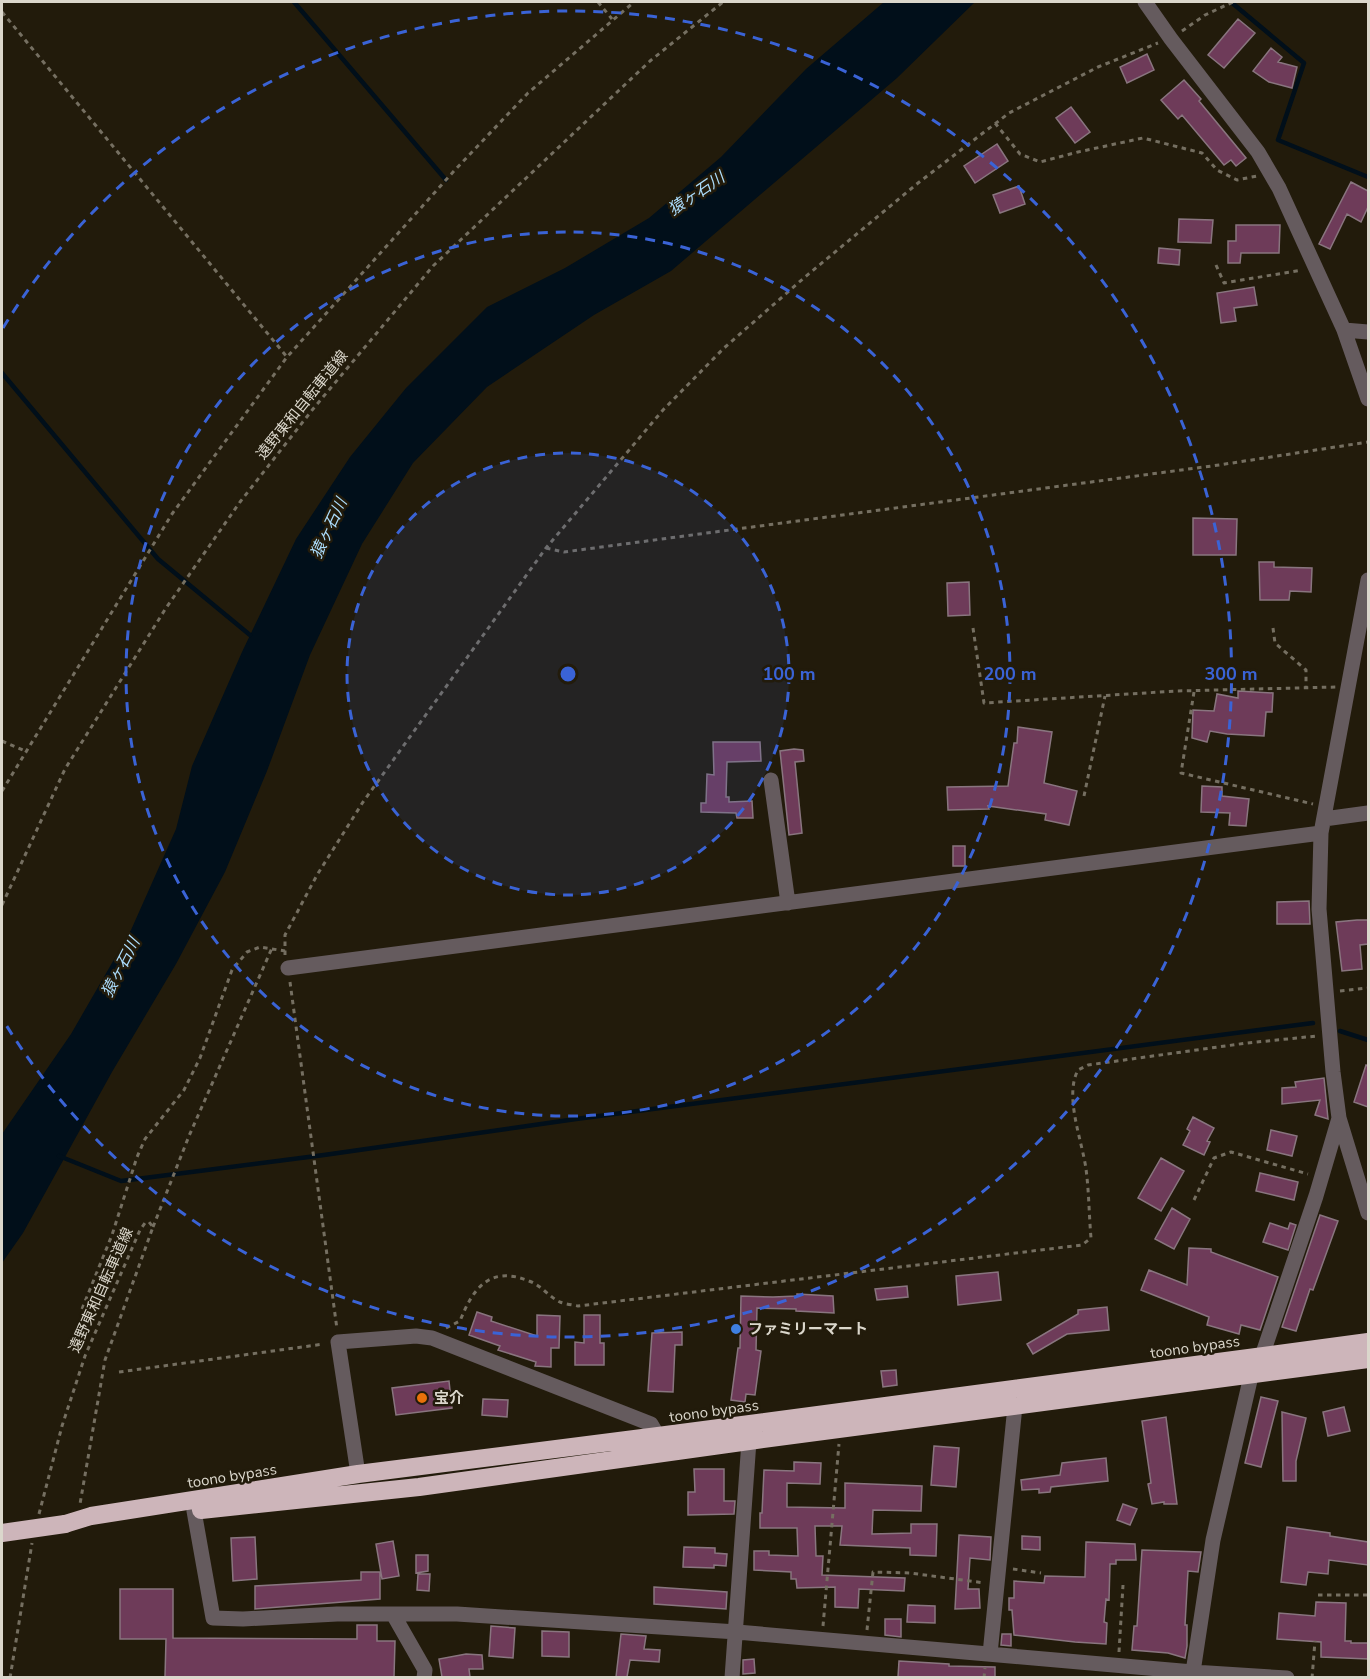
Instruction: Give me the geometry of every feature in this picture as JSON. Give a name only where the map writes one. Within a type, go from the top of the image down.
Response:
[{"type":"highway","name":"toono bypass","points":[[2,1533],[71,1522],[91,1516],[358,1474],[1368,1342]]},
{"type":"highway","name":"toono bypass","points":[[71,1522],[91,1523],[419,1487],[1368,1359]]},
{"type":"street","points":[[1145,2],[1258,152],[1270,173],[1344,330],[1368,399]]},
{"type":"street","points":[[1344,330],[1368,332]]},
{"type":"street","points":[[1368,580],[1366,606],[1324,820],[1319,909],[1329,1035],[1340,1118],[1368,1213]]},
{"type":"street","points":[[771,780],[788,903]]},
{"type":"street","points":[[288,968],[788,903],[1368,813]]},
{"type":"street","points":[[1262,1356],[1340,1118]]},
{"type":"street","points":[[358,1474],[339,1342],[416,1336],[432,1338],[651,1424],[658,1436]]},
{"type":"street","points":[[1193,1672],[1213,1540],[1251,1376]]},
{"type":"street","points":[[990,1654],[1015,1406]]},
{"type":"street","points":[[732,1677],[749,1441]]},
{"type":"street","points":[[194,1511],[213,1618],[243,1619],[337,1614],[458,1614],[736,1632],[1118,1666],[1287,1677]]},
{"type":"street","points":[[393,1614],[425,1670],[424,1677]]},
{"type":"path","points":[[598,2],[612,19]]},
{"type":"path","points":[[2,791],[172,514],[287,357],[454,171],[528,93],[634,2]]},
{"type":"path","name":"遠野東和自転車道線","points":[[2,905],[65,769],[190,573],[240,502],[313,409],[433,267],[650,61],[723,2]]},
{"type":"path","points":[[82,1309],[112,1235],[137,1157],[145,1139],[183,1090],[200,1058],[232,970],[247,952],[260,946],[285,951],[285,935],[317,875],[363,802],[546,548],[663,410],[724,348],[805,277],[995,123],[1009,113],[1166,32],[1233,2]]},
{"type":"path","points":[[2,12],[287,357]]},
{"type":"path","points":[[995,123],[1020,154],[1040,162],[1143,138],[1202,153],[1217,170],[1237,180],[1270,173]]},
{"type":"path","points":[[1216,265],[1224,283],[1315,267]]},
{"type":"path","points":[[546,548],[564,552],[1207,466],[1368,442]]},
{"type":"path","points":[[974,628],[984,703],[1349,686]]},
{"type":"path","points":[[1273,628],[1275,643],[1306,670],[1306,687]]},
{"type":"path","points":[[1194,692],[1181,773],[1324,820]]},
{"type":"path","points":[[1084,796],[1105,696]]},
{"type":"path","points":[[2,741],[26,751]]},
{"type":"path","points":[[153,1227],[189,1136],[272,948]]},
{"type":"path","points":[[119,1372],[339,1342],[288,968]]},
{"type":"path","points":[[1326,993],[1368,988]]},
{"type":"path","points":[[432,1338],[460,1321],[468,1301],[482,1284],[492,1278],[510,1275],[531,1281],[560,1302],[578,1306],[1082,1245],[1091,1238],[1086,1169],[1072,1092],[1078,1070],[1088,1065],[1236,1044],[1329,1035]]},
{"type":"path","points":[[1194,1200],[1214,1158],[1231,1152],[1278,1167],[1322,1177]]},
{"type":"path","name":"遠野東和自転車道線","points":[[39,1516],[62,1426],[85,1356],[140,1230],[145,1223],[149,1222],[153,1227],[105,1360],[71,1522]]},
{"type":"path","points":[[821,1640],[840,1430]]},
{"type":"path","points":[[10,1677],[33,1538]]},
{"type":"path","points":[[999,1568],[1041,1573]]},
{"type":"path","points":[[865,1644],[873,1572],[910,1573],[998,1584]]},
{"type":"path","points":[[1118,1666],[1123,1585]]},
{"type":"path","points":[[1318,1595],[1368,1595]]},
{"type":"path","points":[[1312,1677],[1315,1641]]},
{"type":"water","name":"猿ヶ石川","points":[[884,2],[975,2],[897,78],[671,271],[594,315],[487,387],[413,463],[362,544],[310,655],[267,771],[225,872],[176,964],[112,1072],[23,1233],[2,1263],[2,1134],[71,1034],[131,930],[176,829],[192,766],[242,652],[296,539],[350,457],[406,388],[487,307],[565,268],[649,218],[721,157],[806,69]]},
{"type":"building","points":[[1238,19],[1255,33],[1224,68],[1208,55]]},
{"type":"building","points":[[1271,48],[1282,57],[1278,62],[1297,67],[1292,88],[1269,82],[1253,71]]},
{"type":"building","points":[[1147,54],[1154,70],[1127,83],[1120,67]]},
{"type":"building","points":[[1184,80],[1246,158],[1236,166],[1231,160],[1224,165],[1182,115],[1178,119],[1161,100]]},
{"type":"building","points":[[1071,107],[1090,132],[1075,143],[1056,118]]},
{"type":"building","points":[[997,144],[1008,161],[975,183],[964,166]]},
{"type":"building","points":[[1351,182],[1368,191],[1368,207],[1361,222],[1347,214],[1330,249],[1319,244]]},
{"type":"building","points":[[1019,186],[1025,204],[1000,213],[993,195]]},
{"type":"building","points":[[1179,219],[1213,220],[1211,243],[1178,242]]},
{"type":"building","points":[[1236,225],[1280,225],[1279,253],[1241,253],[1240,263],[1228,263],[1228,241],[1236,241]]},
{"type":"building","points":[[1159,248],[1180,250],[1179,265],[1158,263]]},
{"type":"building","points":[[1254,287],[1257,305],[1234,308],[1236,321],[1221,323],[1217,293]]},
{"type":"building","points":[[1193,518],[1237,519],[1236,555],[1193,555]]},
{"type":"building","points":[[1259,562],[1274,562],[1274,567],[1312,568],[1311,592],[1290,591],[1289,600],[1260,600]]},
{"type":"building","points":[[969,582],[970,615],[948,616],[947,583]]},
{"type":"building","points":[[1238,691],[1273,693],[1272,712],[1266,712],[1264,736],[1210,731],[1207,742],[1192,738],[1193,710],[1214,711],[1217,694],[1238,698]]},
{"type":"building","points":[[1018,727],[1052,732],[1044,783],[1077,791],[1069,825],[1045,820],[1046,814],[988,806],[989,809],[948,810],[947,787],[1008,786]]},
{"type":"building","points":[[713,742],[760,742],[761,761],[727,762],[726,797],[729,797],[729,802],[752,801],[753,818],[737,818],[736,813],[701,812],[701,803],[706,803],[707,774],[714,775]]},
{"type":"building","points":[[803,750],[804,761],[795,762],[802,833],[789,835],[780,751]]},
{"type":"building","points":[[1202,786],[1222,787],[1222,796],[1249,799],[1246,826],[1229,825],[1230,813],[1201,812]]},
{"type":"building","points":[[953,846],[965,846],[965,866],[953,866]]},
{"type":"building","points":[[1309,901],[1310,924],[1277,924],[1277,902]]},
{"type":"building","points":[[1368,920],[1368,944],[1360,945],[1362,969],[1342,971],[1336,922]]},
{"type":"building","points":[[1366,1065],[1368,1066],[1368,1107],[1354,1102]]},
{"type":"building","points":[[1324,1078],[1328,1119],[1315,1115],[1320,1100],[1282,1104],[1282,1088],[1296,1087],[1295,1082]]},
{"type":"building","points":[[1193,1117],[1214,1128],[1207,1141],[1210,1142],[1204,1155],[1183,1145],[1190,1131],[1187,1129]]},
{"type":"building","points":[[1271,1130],[1297,1136],[1292,1156],[1267,1150]]},
{"type":"building","points":[[1161,1158],[1184,1171],[1161,1211],[1138,1198]]},
{"type":"building","points":[[1260,1173],[1298,1182],[1294,1200],[1256,1191]]},
{"type":"building","points":[[1172,1208],[1190,1219],[1174,1249],[1155,1239]]},
{"type":"building","points":[[1320,1215],[1338,1221],[1313,1290],[1310,1289],[1296,1331],[1282,1327]]},
{"type":"building","points":[[1270,1223],[1288,1229],[1290,1223],[1296,1225],[1288,1250],[1263,1242]]},
{"type":"building","points":[[1189,1248],[1211,1249],[1211,1252],[1278,1277],[1260,1330],[1241,1325],[1239,1334],[1207,1325],[1209,1317],[1141,1290],[1149,1270],[1187,1285]]},
{"type":"building","points":[[998,1272],[1001,1300],[958,1305],[956,1276]]},
{"type":"building","points":[[907,1286],[908,1297],[877,1300],[875,1289]]},
{"type":"building","points":[[797,1294],[833,1296],[834,1313],[757,1308],[756,1350],[761,1351],[755,1395],[746,1394],[745,1402],[731,1400],[738,1348],[740,1348],[741,1296],[773,1297],[797,1296]]},
{"type":"building","points":[[1107,1307],[1109,1330],[1067,1334],[1033,1354],[1027,1344],[1078,1314],[1078,1310]]},
{"type":"building","points":[[477,1312],[492,1317],[491,1321],[537,1336],[537,1315],[560,1316],[559,1348],[551,1348],[551,1367],[535,1366],[536,1362],[498,1350],[500,1346],[469,1335]]},
{"type":"building","points":[[584,1315],[600,1315],[600,1343],[604,1343],[604,1365],[575,1365],[575,1342],[584,1343]]},
{"type":"building","points":[[682,1332],[682,1345],[675,1345],[673,1392],[648,1391],[652,1333]]},
{"type":"building","points":[[896,1370],[897,1385],[883,1387],[881,1371]]},
{"type":"building","name":"宝介","points":[[449,1381],[452,1408],[396,1415],[392,1388]]},
{"type":"building","points":[[1261,1397],[1278,1401],[1261,1467],[1245,1463]]},
{"type":"building","points":[[483,1399],[508,1400],[507,1417],[482,1415]]},
{"type":"building","points":[[1344,1407],[1350,1431],[1328,1436],[1323,1412]]},
{"type":"building","points":[[1282,1412],[1306,1418],[1296,1461],[1296,1481],[1283,1481]]},
{"type":"building","points":[[1166,1417],[1177,1504],[1164,1504],[1164,1502],[1152,1504],[1142,1421]]},
{"type":"building","points":[[934,1446],[959,1448],[956,1487],[931,1485]]},
{"type":"building","points":[[1106,1458],[1108,1481],[1051,1487],[1050,1492],[1039,1493],[1039,1489],[1022,1490],[1021,1480],[1060,1475],[1062,1463]]},
{"type":"building","points":[[794,1462],[821,1463],[820,1484],[787,1483],[787,1507],[845,1508],[845,1483],[922,1486],[921,1511],[873,1510],[872,1534],[911,1533],[911,1524],[937,1524],[936,1556],[910,1555],[910,1548],[840,1545],[842,1526],[815,1526],[816,1556],[823,1556],[822,1575],[905,1578],[904,1591],[859,1589],[858,1608],[835,1607],[835,1587],[797,1588],[796,1579],[791,1579],[791,1572],[754,1570],[754,1551],[769,1551],[769,1555],[798,1556],[797,1528],[760,1528],[764,1470],[794,1471]]},
{"type":"building","points":[[694,1469],[724,1469],[724,1501],[735,1501],[734,1514],[688,1515],[688,1492],[695,1492]]},
{"type":"building","points":[[1123,1504],[1137,1509],[1130,1525],[1117,1520]]},
{"type":"building","points":[[1287,1527],[1330,1533],[1330,1536],[1368,1542],[1368,1565],[1329,1560],[1328,1574],[1308,1572],[1306,1585],[1281,1582]]},
{"type":"building","points":[[959,1535],[991,1537],[990,1560],[970,1558],[968,1589],[979,1589],[980,1608],[955,1609]]},
{"type":"building","points":[[1022,1536],[1040,1537],[1040,1550],[1022,1549]]},
{"type":"building","points":[[255,1537],[257,1579],[233,1581],[231,1538]]},
{"type":"building","points":[[393,1541],[399,1576],[382,1579],[376,1544]]},
{"type":"building","points":[[1086,1542],[1135,1544],[1136,1560],[1116,1560],[1116,1564],[1110,1564],[1109,1600],[1106,1599],[1104,1622],[1107,1623],[1106,1644],[1014,1635],[1009,1598],[1014,1598],[1014,1581],[1044,1583],[1045,1576],[1085,1577]]},
{"type":"building","points":[[684,1547],[715,1548],[715,1553],[727,1554],[726,1566],[683,1567]]},
{"type":"building","points":[[1142,1550],[1201,1552],[1198,1572],[1188,1571],[1185,1658],[1168,1653],[1132,1650],[1134,1626],[1137,1626]]},
{"type":"building","points":[[416,1555],[428,1555],[428,1571],[416,1573]]},
{"type":"building","points":[[361,1572],[380,1572],[380,1599],[255,1609],[255,1586],[361,1580]]},
{"type":"building","points":[[418,1574],[430,1574],[429,1591],[417,1590]]},
{"type":"building","points":[[654,1587],[727,1592],[726,1609],[654,1604]]},
{"type":"building","points":[[120,1589],[173,1589],[173,1638],[357,1639],[357,1625],[377,1625],[377,1641],[395,1641],[394,1677],[165,1677],[166,1639],[120,1639]]},
{"type":"building","points":[[1316,1602],[1346,1603],[1345,1641],[1368,1643],[1368,1659],[1321,1657],[1321,1642],[1277,1639],[1279,1613],[1315,1616]]},
{"type":"building","points":[[908,1605],[935,1606],[935,1623],[907,1622]]},
{"type":"building","points":[[885,1619],[901,1619],[901,1637],[885,1635]]},
{"type":"building","points":[[491,1626],[515,1628],[513,1658],[489,1656]]},
{"type":"building","points":[[542,1631],[569,1632],[569,1657],[542,1656]]},
{"type":"building","points":[[621,1634],[646,1636],[644,1649],[660,1650],[659,1662],[630,1660],[627,1677],[616,1677]]},
{"type":"building","points":[[1002,1634],[1011,1634],[1011,1646],[1001,1645]]},
{"type":"building","points":[[466,1654],[482,1655],[483,1669],[469,1669],[470,1677],[442,1677],[439,1659]]},
{"type":"building","points":[[754,1659],[755,1673],[743,1674],[743,1660]]},
{"type":"building","points":[[899,1661],[949,1664],[949,1666],[995,1667],[995,1677],[898,1677]]},
{"type":"waterway","points":[[294,2],[446,180]]},
{"type":"waterway","points":[[1231,2],[1304,63],[1278,140],[1368,177]]},
{"type":"waterway","points":[[2,373],[158,559],[250,635]]},
{"type":"waterway","points":[[59,1156],[121,1181],[1313,1023]]},
{"type":"waterway","points":[[1340,1031],[1368,1040]]},
{"type":"place","name":"ファミリーマート","points":[[736,1329]]},
{"type":"place","name":"宝介","points":[[422,1398]]}]
